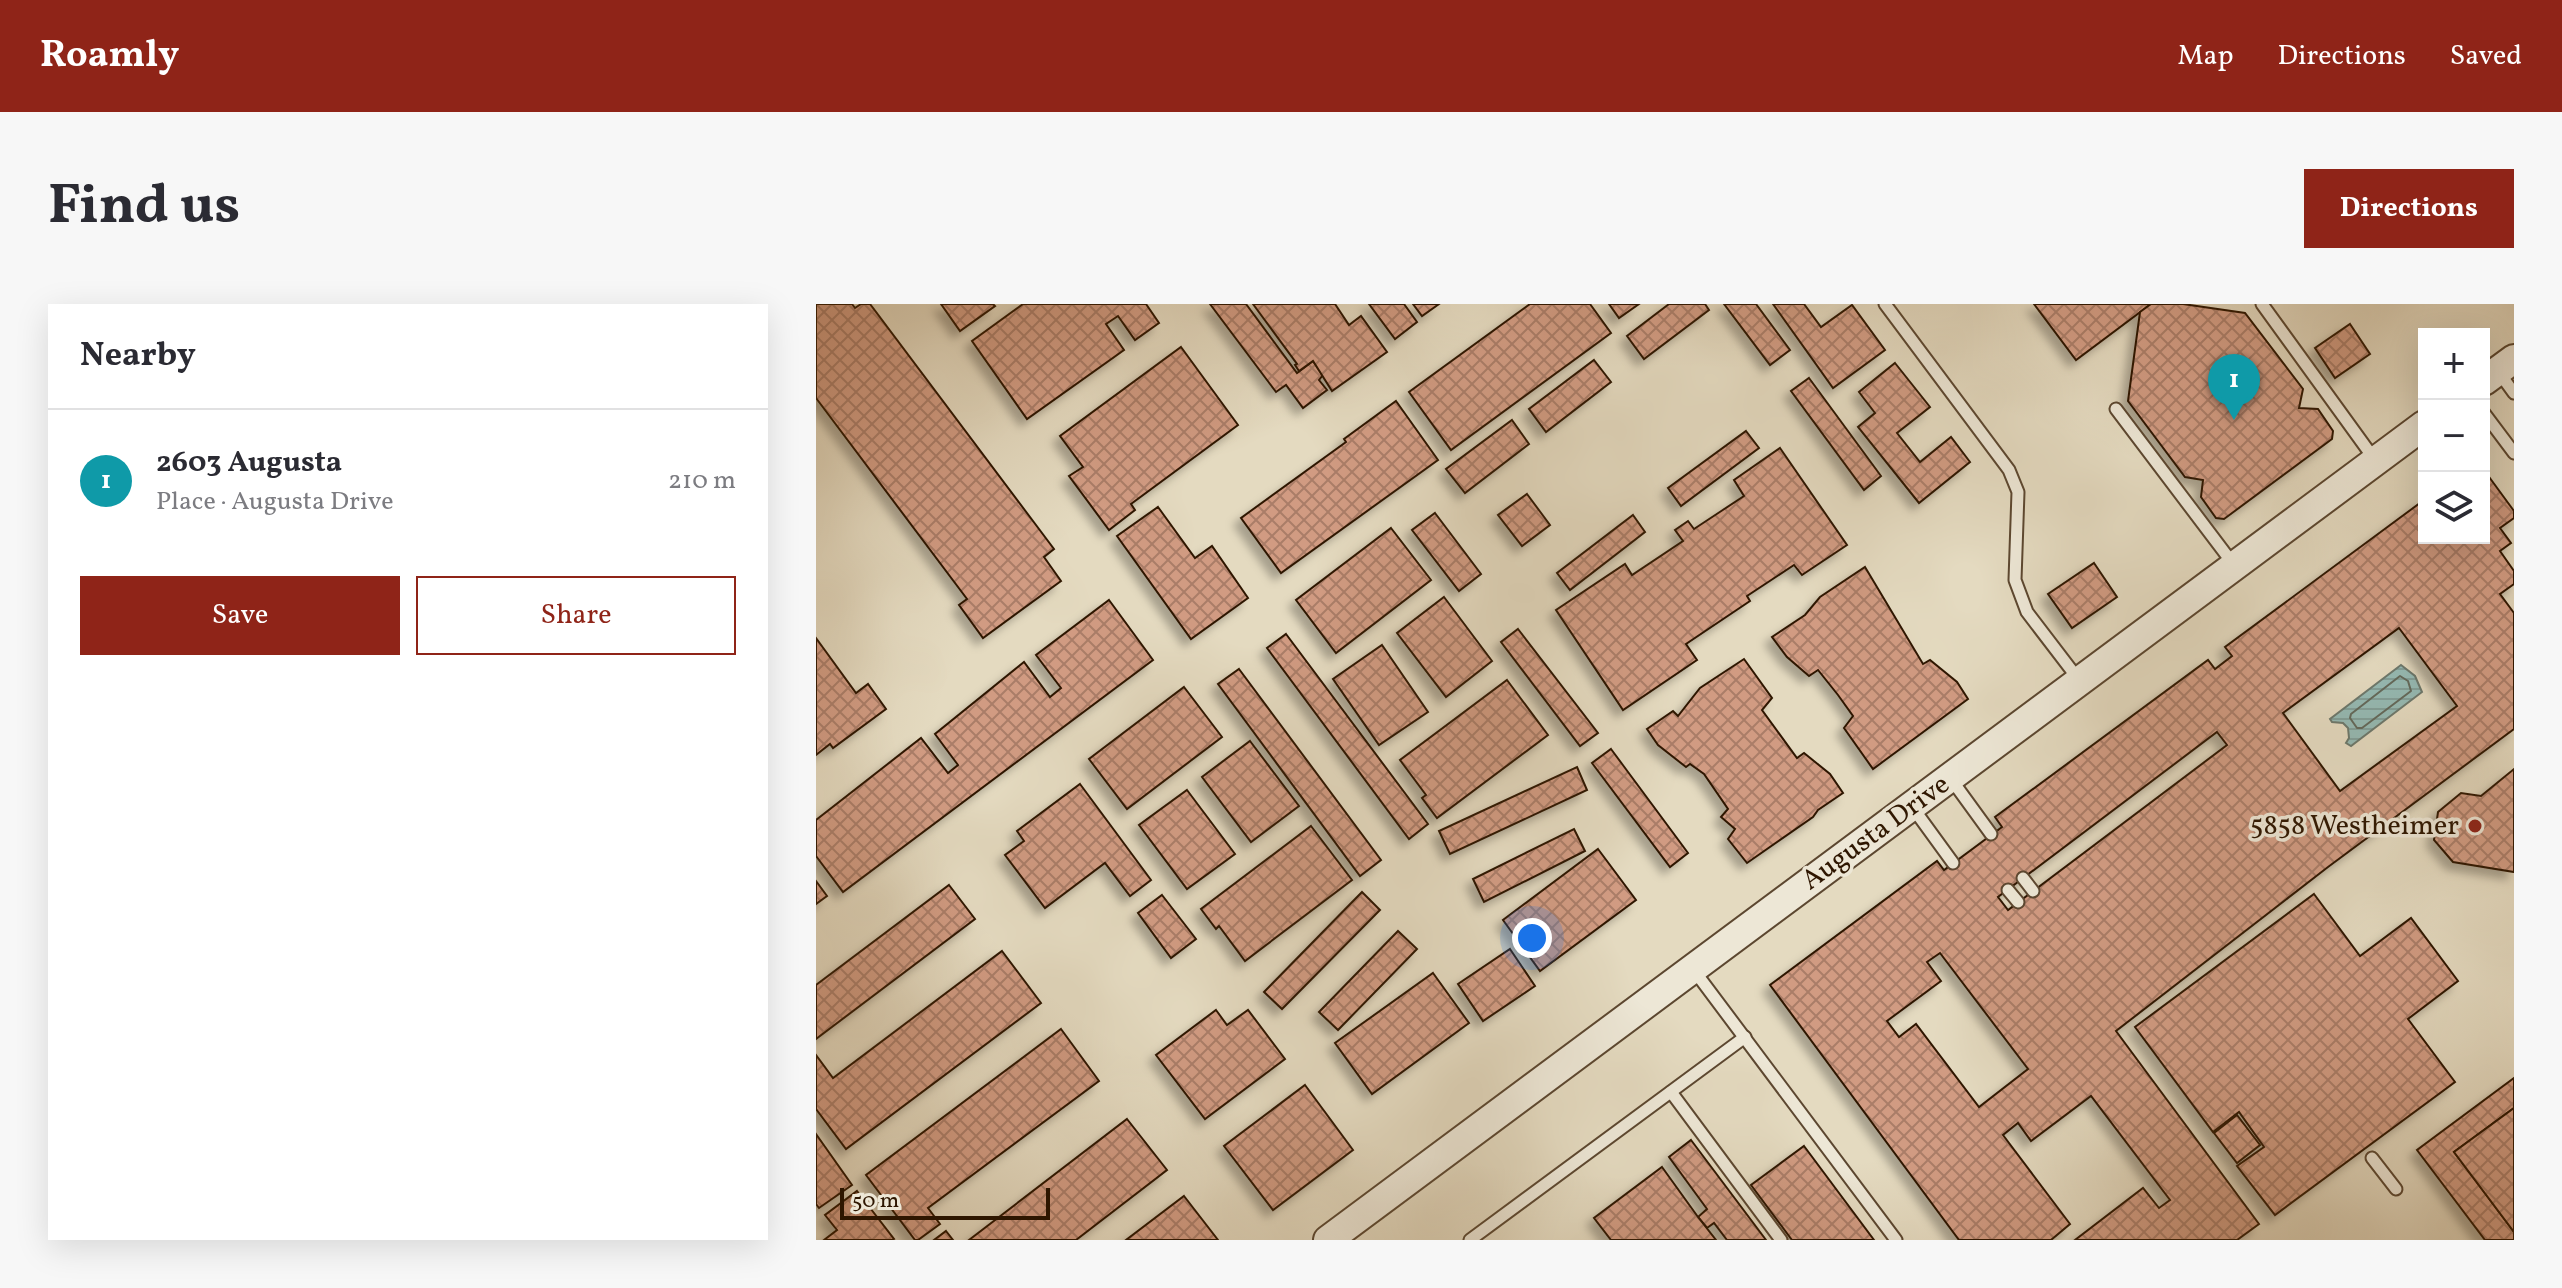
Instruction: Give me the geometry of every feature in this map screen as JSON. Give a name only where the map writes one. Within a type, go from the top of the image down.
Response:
[{"type":"street","name":"Augusta Drive","points":[[1328,1240],[2418,429]]},
{"type":"lane","points":[[1885,304],[2009,470],[2018,492],[2015,580],[2027,612],[2079,681]]},
{"type":"lane","points":[[2262,304],[2375,461]]},
{"type":"lane","points":[[2116,409],[2234,566]]},
{"type":"lane","points":[[2490,421],[2514,453]]},
{"type":"lane","points":[[1950,779],[1991,834]]},
{"type":"lane","points":[[1913,807],[1953,863]]},
{"type":"lane","points":[[2023,878],[2033,891]]},
{"type":"lane","points":[[2008,890],[2018,902]]},
{"type":"lane","points":[[1693,968],[1896,1240]]},
{"type":"lane","points":[[1470,1240],[1745,1037]]},
{"type":"lane","points":[[1671,1092],[1781,1240]]},
{"type":"lane","points":[[2372,1158],[2396,1189]]},
{"type":"water","points":[[2401,665],[2415,676],[2422,692],[2351,746],[2346,743],[2348,728],[2330,719]]},
{"type":"building","points":[[816,304],[852,304],[855,308],[870,304],[1054,549],[1044,557],[1061,581],[983,638],[959,605],[967,599],[816,398]]},
{"type":"building","points":[[941,304],[993,304],[995,306],[960,331]]},
{"type":"building","points":[[1023,304],[1146,304],[1159,323],[1135,340],[1118,316],[1106,324],[1124,350],[1027,419],[972,341]]},
{"type":"building","points":[[1210,304],[1246,304],[1297,373],[1313,361],[1323,375],[1319,380],[1327,390],[1303,408],[1286,385],[1276,392]]},
{"type":"building","points":[[1253,304],[1335,304],[1349,325],[1361,316],[1387,352],[1332,391],[1313,361],[1299,371]]},
{"type":"building","points":[[1369,304],[1404,304],[1417,322],[1395,339]]},
{"type":"building","points":[[1413,304],[1439,304],[1422,316]]},
{"type":"building","points":[[1530,304],[1590,304],[1611,333],[1451,450],[1409,392]]},
{"type":"building","points":[[1609,304],[1639,304],[1619,318]]},
{"type":"building","points":[[1669,304],[1705,304],[1709,310],[1644,359],[1627,336]]},
{"type":"building","points":[[1724,304],[1756,304],[1790,350],[1770,365]]},
{"type":"building","points":[[1773,304],[1804,304],[1821,327],[1852,305],[1885,350],[1833,388]]},
{"type":"building","points":[[2034,304],[2151,304],[2076,360]]},
{"type":"building","points":[[2151,304],[2183,304],[2245,313],[2303,389],[2299,408],[2318,409],[2333,431],[2332,439],[2224,519],[2216,518],[2201,497],[2203,480],[2185,477],[2128,401],[2140,312]]},
{"type":"building","points":[[2350,324],[2370,354],[2335,378],[2315,348]]},
{"type":"building","points":[[1181,347],[1238,425],[1131,504],[1135,510],[1109,530],[1069,476],[1083,467],[1060,436]]},
{"type":"building","points":[[1594,360],[1611,382],[1546,432],[1529,409]]},
{"type":"building","points":[[1895,363],[1930,407],[1897,433],[1920,462],[1951,437],[1970,462],[1919,503],[1858,427],[1875,413],[1859,392]]},
{"type":"building","points":[[1809,378],[1881,476],[1864,490],[1791,391]]},
{"type":"building","points":[[1396,401],[1438,460],[1281,573],[1241,518],[1346,442],[1344,439]]},
{"type":"building","points":[[1512,420],[1529,444],[1465,493],[1446,469]]},
{"type":"building","points":[[1746,431],[1759,448],[1681,506],[1668,488]]},
{"type":"building","points":[[1780,448],[1847,545],[1802,575],[1794,565],[1747,596],[1750,601],[1686,644],[1697,660],[1623,710],[1556,610],[1625,564],[1632,575],[1683,541],[1675,530],[1688,521],[1694,529],[1744,496],[1734,480]]},
{"type":"building","points":[[2490,478],[2514,511],[2514,518],[2500,528],[2511,543],[2500,551],[2514,571],[2514,584],[2500,594],[2514,613],[2514,729],[2328,867],[2116,1031],[2259,1224],[2237,1240],[2075,1240],[2143,1188],[2159,1208],[2170,1200],[2091,1096],[2031,1141],[2018,1123],[2003,1135],[2070,1224],[2051,1240],[1959,1240],[1770,985],[1937,861],[1944,870],[2002,827],[1995,817],[2208,660],[2215,669],[2232,656],[2225,647],[2418,504],[2418,544],[2490,544]],"holes":[[[2399,628],[2457,706],[2340,791],[2283,713]],[[2217,732],[2227,745],[2008,910],[1998,897]],[[1940,953],[2028,1069],[1979,1107],[1916,1024],[1899,1037],[1887,1021],[1941,981],[1927,962]]]},
{"type":"building","points":[[1527,494],[1550,525],[1522,546],[1498,515]]},
{"type":"building","points":[[1158,507],[1195,558],[1212,546],[1248,598],[1191,639],[1117,536]]},
{"type":"building","points":[[1435,513],[1481,574],[1459,591],[1412,530]]},
{"type":"building","points":[[1633,515],[1645,532],[1570,590],[1557,573]]},
{"type":"building","points":[[1391,528],[1431,580],[1336,653],[1296,600]]},
{"type":"building","points":[[2094,563],[2117,597],[2072,628],[2048,594]]},
{"type":"building","points":[[1865,567],[1923,664],[1930,660],[1957,682],[1968,699],[1873,769],[1844,728],[1853,716],[1838,695],[1818,670],[1809,676],[1787,657],[1772,637],[1805,615],[1820,597]]},
{"type":"building","points":[[1444,597],[1492,661],[1446,697],[1397,633]]},
{"type":"building","points":[[1109,600],[1153,660],[843,892],[816,856],[816,820],[921,738],[948,773],[958,765],[935,734],[1024,662],[1050,697],[1061,688],[1036,655]]},
{"type":"building","points":[[1518,629],[1598,733],[1580,746],[1501,642]]},
{"type":"building","points":[[1286,634],[1428,824],[1409,839],[1267,648]]},
{"type":"building","points":[[816,638],[856,693],[868,684],[886,709],[833,748],[830,744],[816,755]]},
{"type":"building","points":[[1382,645],[1428,712],[1379,745],[1333,679]]},
{"type":"building","points":[[1744,659],[1772,698],[1762,710],[1797,758],[1804,753],[1830,774],[1843,793],[1747,863],[1728,839],[1735,829],[1721,817],[1728,809],[1704,774],[1690,764],[1686,767],[1658,745],[1647,729],[1673,711],[1678,716],[1700,688]]},
{"type":"building","points":[[1239,669],[1381,860],[1360,876],[1218,684]]},
{"type":"building","points":[[1507,680],[1548,735],[1437,818],[1422,798],[1426,795],[1400,760]]},
{"type":"building","points":[[1184,687],[1222,737],[1127,809],[1089,759]]},
{"type":"building","points":[[1250,741],[1299,806],[1251,842],[1202,777]]},
{"type":"building","points":[[1611,749],[1688,853],[1670,867],[1592,763]]},
{"type":"building","points":[[1577,767],[1587,790],[1450,854],[1439,831]]},
{"type":"building","name":"5858 Westheimer","points":[[2514,769],[2514,872],[2453,862],[2434,840],[2438,812],[2461,793],[2481,796]]},
{"type":"building","points":[[1080,784],[1151,880],[1130,896],[1105,863],[1045,908],[1005,855],[1024,841],[1017,831]]},
{"type":"building","points":[[1187,790],[1235,854],[1187,889],[1139,825]]},
{"type":"building","points":[[1311,826],[1352,880],[1245,961],[1219,926],[1216,929],[1201,909]]},
{"type":"building","points":[[1574,829],[1585,851],[1484,902],[1473,879]]},
{"type":"building","points":[[1598,849],[1636,900],[1540,971],[1503,920]]},
{"type":"building","points":[[816,881],[827,896],[816,904]]},
{"type":"building","points":[[949,885],[975,919],[816,1039],[816,985]]},
{"type":"building","points":[[1362,892],[1380,910],[1282,1009],[1264,992]]},
{"type":"building","points":[[2314,894],[2360,956],[2411,918],[2458,981],[2408,1019],[2455,1082],[2275,1215],[2237,1166],[2264,1147],[2239,1112],[2213,1132],[2135,1027]]},
{"type":"building","points":[[1162,895],[1196,939],[1171,958],[1138,913]]},
{"type":"building","points":[[1398,931],[1417,949],[1338,1030],[1319,1012]]},
{"type":"building","points":[[1510,949],[1535,986],[1483,1021],[1458,984]]},
{"type":"building","points":[[1002,951],[1041,1003],[846,1149],[816,1109],[816,1055],[833,1078]]},
{"type":"building","points":[[1433,973],[1469,1023],[1372,1094],[1335,1043]]},
{"type":"building","points":[[1216,1010],[1227,1025],[1248,1010],[1285,1059],[1205,1119],[1156,1055]]},
{"type":"building","points":[[1061,1029],[1099,1081],[928,1208],[940,1224],[915,1240],[866,1175]]},
{"type":"building","points":[[2514,1078],[2514,1108],[2454,1152],[2514,1232],[2514,1240],[2485,1240],[2417,1150]]},
{"type":"building","points":[[1305,1085],[1353,1150],[1273,1210],[1224,1146]]},
{"type":"building","points":[[2514,1108],[2514,1232],[2454,1152]]},
{"type":"building","points":[[2237,1115],[2260,1145],[2237,1163],[2214,1133]]},
{"type":"building","points":[[1127,1119],[1167,1170],[1076,1240],[969,1240]]},
{"type":"building","points":[[816,1134],[852,1185],[819,1208],[816,1204]]},
{"type":"building","points":[[1691,1140],[1766,1240],[1727,1240],[1714,1223],[1707,1228],[1698,1217],[1707,1209],[1669,1157]]},
{"type":"building","points":[[1804,1146],[1874,1240],[1792,1240],[1751,1185]]},
{"type":"building","points":[[1662,1167],[1716,1240],[1611,1240],[1594,1218]]},
{"type":"building","points":[[857,1191],[894,1239],[824,1240],[837,1230],[825,1215]]},
{"type":"building","points":[[1184,1196],[1218,1240],[1126,1240]]},
{"type":"building","points":[[946,1231],[953,1240],[934,1240]]},
{"type":"place","name":"2603 Augusta","points":[[2234,420]]},
{"type":"place","name":"5858 Westheimer","points":[[2475,826]]}]
